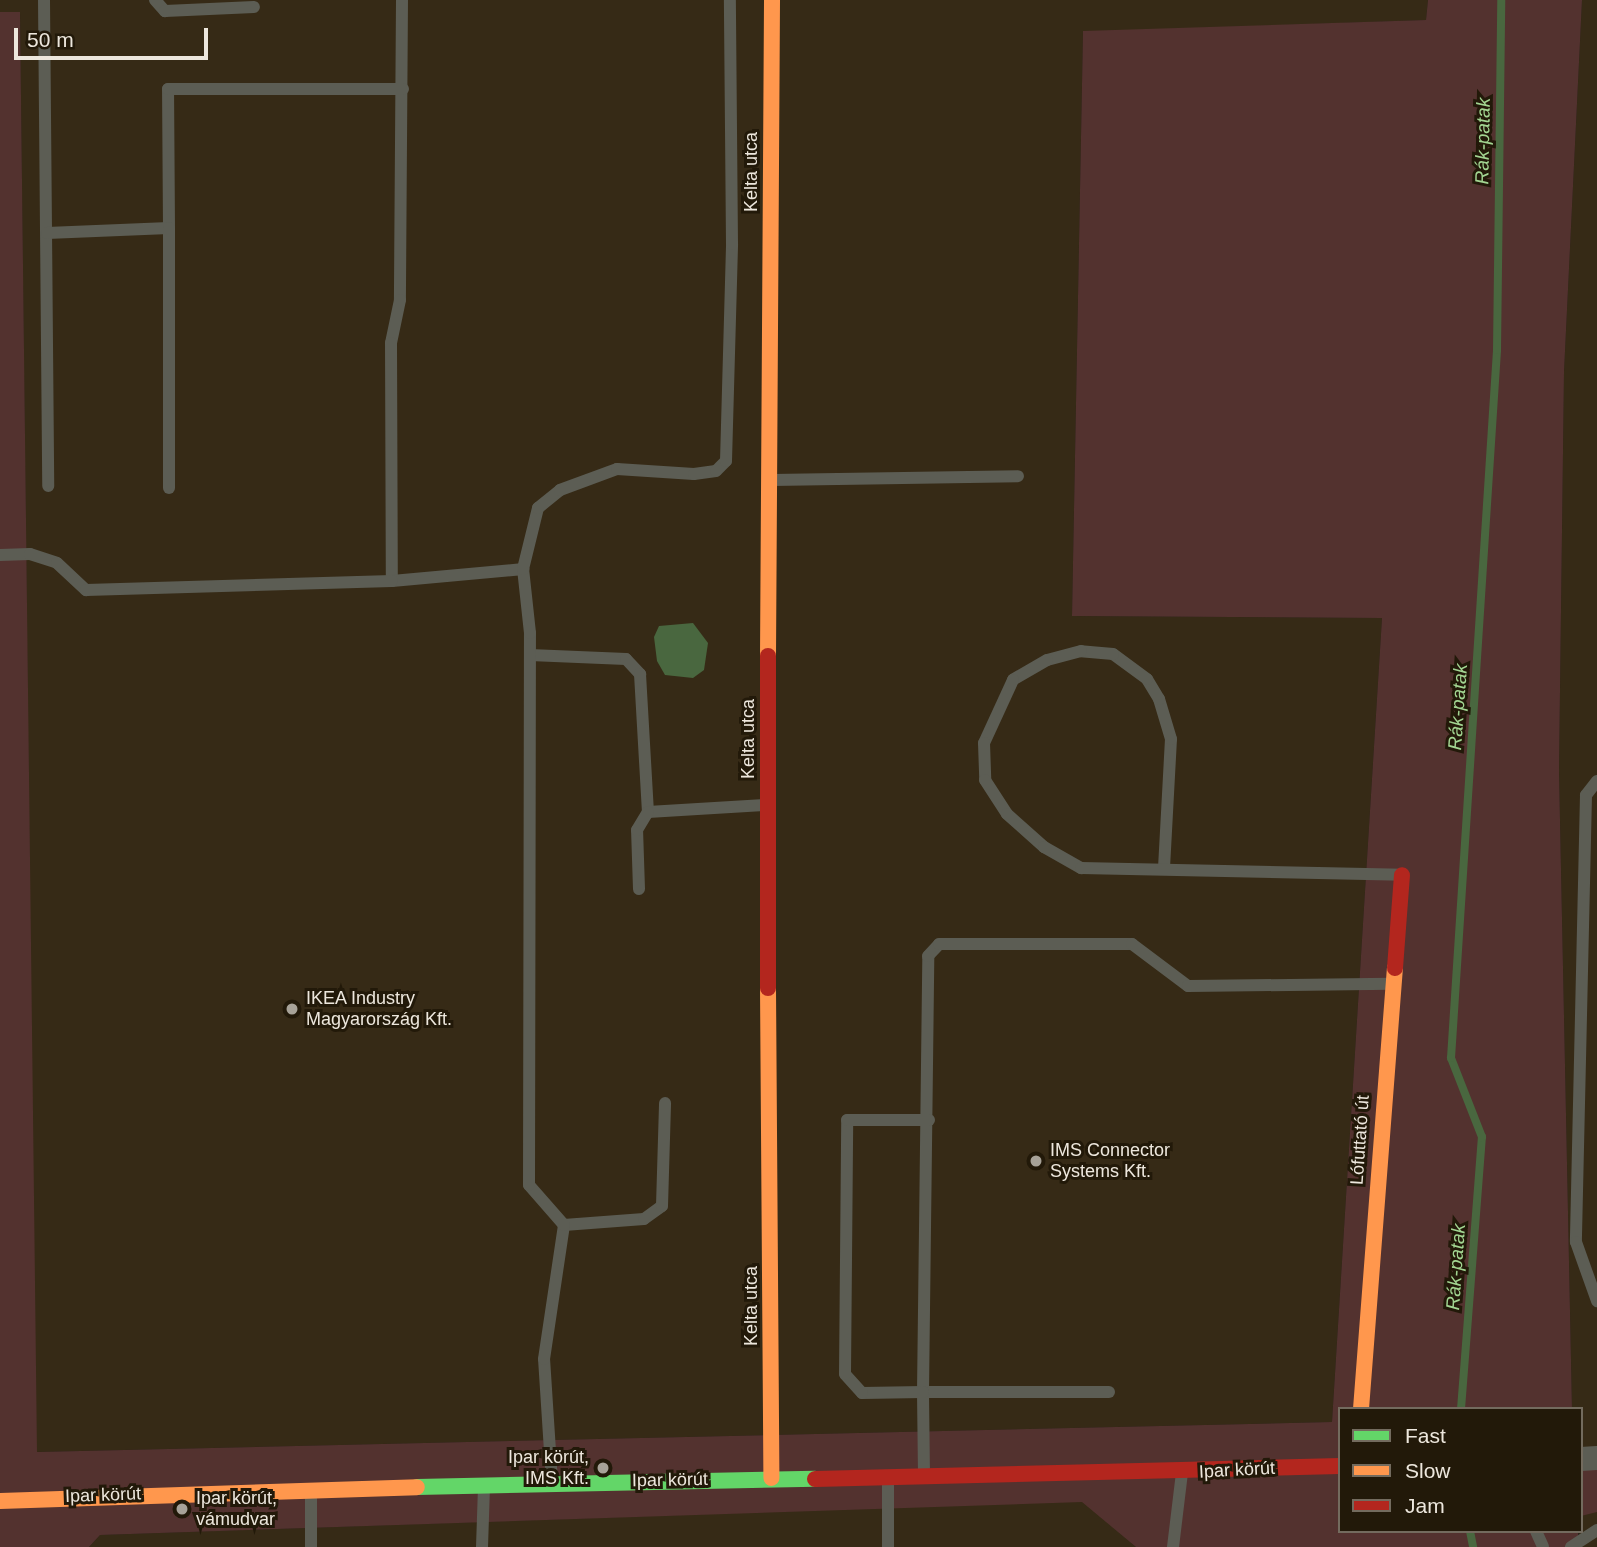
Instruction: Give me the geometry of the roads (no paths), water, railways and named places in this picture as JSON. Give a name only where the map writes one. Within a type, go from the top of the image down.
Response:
[{"type":"street","name":"Kelta utca","points":[[771,1478],[767,805],[772,0]]},
{"type":"street","name":"Lófuttató út","points":[[1361,1407],[1391,984],[1402,875]]},
{"type":"street","name":"Ipar körút","points":[[0,1501],[552,1483],[1182,1472],[1338,1466]]},
{"type":"lane","points":[[44,0],[48,486]]},
{"type":"lane","points":[[155,0],[164,11],[254,7]]},
{"type":"lane","points":[[392,580],[391,343],[400,300],[402,0]]},
{"type":"lane","points":[[552,1483],[544,1359],[564,1225],[529,1185],[530,655],[523,569],[538,508],[560,490],[617,470],[694,474],[716,471],[726,461],[732,244],[730,0]]},
{"type":"lane","points":[[169,488],[168,89],[403,89]]},
{"type":"lane","points":[[47,233],[169,228]]},
{"type":"lane","points":[[768,480],[1018,476]]},
{"type":"lane","points":[[0,555],[30,554],[57,563],[86,590],[392,580],[523,569]]},
{"type":"lane","points":[[1164,868],[1171,740],[1159,699],[1147,679],[1114,654],[1081,651],[1047,660],[1013,680],[985,743],[985,779],[1007,814],[1044,847],[1081,869],[1164,868],[1402,875]]},
{"type":"lane","points":[[530,655],[626,659],[640,674],[648,812],[637,830],[639,889]]},
{"type":"lane","points":[[1597,781],[1586,795],[1576,1242],[1597,1301]]},
{"type":"lane","points":[[648,812],[767,805]]},
{"type":"lane","points":[[923,1475],[929,1120],[928,956],[939,944],[1132,944],[1188,986],[1391,984]]},
{"type":"lane","points":[[564,1225],[644,1219],[662,1206],[665,1103]]},
{"type":"lane","points":[[929,1120],[847,1120],[845,1374],[862,1393],[1109,1392]]},
{"type":"lane","points":[[1173,1547],[1182,1472]]},
{"type":"lane","points":[[888,1476],[888,1547]]},
{"type":"lane","points":[[482,1547],[484,1485]]},
{"type":"lane","points":[[311,1491],[311,1547]]},
{"type":"lane","points":[[1571,1547],[1597,1530]]},
{"type":"waterway","name":"Rák-patak","points":[[1461,1407],[1482,1137],[1451,1058],[1497,350],[1501,0]]},
{"type":"waterway","name":"Rák-patak","points":[[1470,1533],[1473,1547]]},
{"type":"place","name":"IKEA Industry Magyarország Kft.","points":[[292,1009]]},
{"type":"place","name":"IMS Connector Systems Kft.","points":[[1036,1161]]},
{"type":"place","name":"Ipar körút, IMS Kft.","points":[[603,1468]]},
{"type":"place","name":"Ipar körút, vámudvar","points":[[182,1509]]}]
